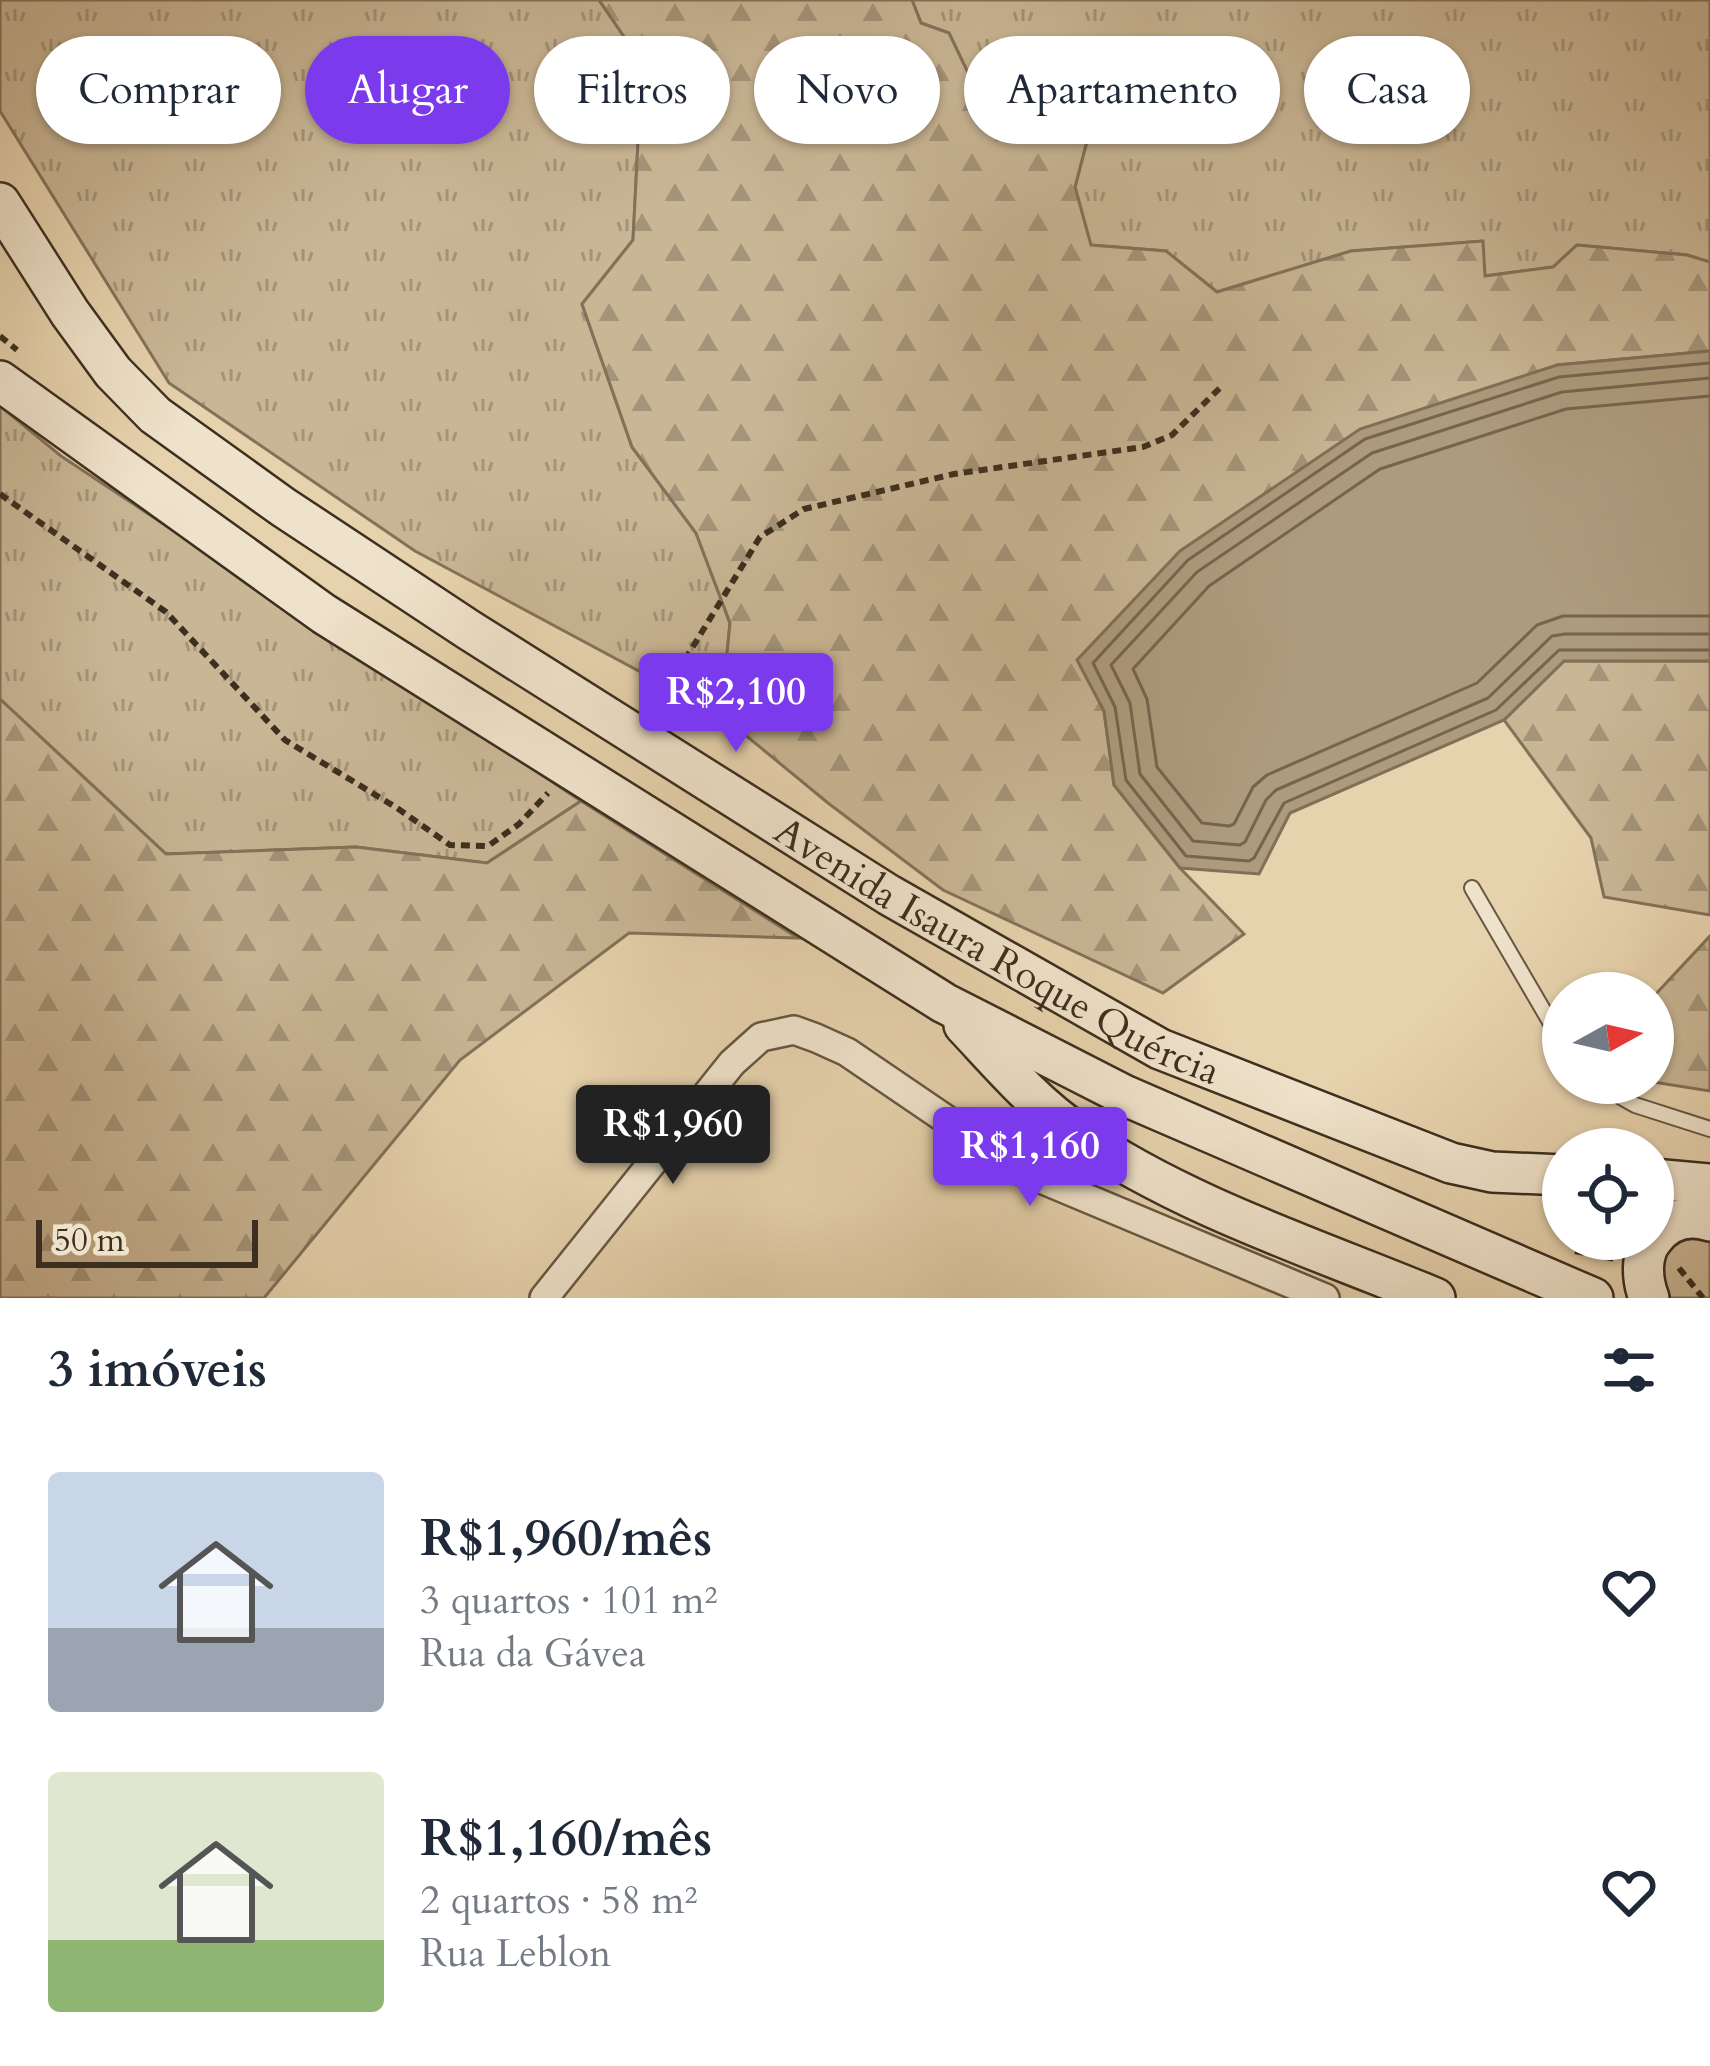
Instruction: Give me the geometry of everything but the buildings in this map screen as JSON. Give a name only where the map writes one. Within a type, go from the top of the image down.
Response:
[{"type":"main road","name":"Avenida Isaura Roque Quércia","points":[[0,203],[70,314],[113,372],[155,416],[283,507],[645,742],[889,895],[1160,1048],[1451,1163],[1492,1172],[1542,1173]]},
{"type":"main road","name":"Avenida Isaura Roque Quércia","points":[[0,380],[325,614],[944,1003],[1126,1096],[1593,1298]]},
{"type":"main road","points":[[944,1003],[1012,1076],[1075,1132],[1163,1184],[1435,1298]]},
{"type":"main road","points":[[1674,1181],[1710,1184]]},
{"type":"main road","points":[[1674,1222],[1696,1216],[1710,1221]]},
{"type":"main road","points":[[1644,1260],[1649,1298]]},
{"type":"street","points":[[544,1298],[732,1063],[761,1037],[794,1030],[847,1052],[1022,1171],[1325,1298]]},
{"type":"lane","points":[[1472,888],[1542,1008]]},
{"type":"lane","points":[[1633,1104],[1710,1129]]},
{"type":"path","points":[[645,742],[689,653],[760,536],[805,509],[954,474],[1143,447],[1172,435],[1222,385]]},
{"type":"path","points":[[0,494],[166,612],[285,740],[450,845],[488,846],[519,824],[571,768]]},
{"type":"green space","points":[[0,0],[599,0],[624,36],[534,36],[534,144],[638,144],[633,240],[582,304],[632,447],[696,533],[730,623],[721,715],[415,551],[169,383],[0,111]]},
{"type":"green space","points":[[599,0],[912,0],[921,23],[949,33],[964,64],[964,144],[1086,144],[1075,187],[1091,245],[1166,251],[1217,292],[1351,251],[1483,241],[1485,276],[1553,267],[1577,245],[1687,255],[1710,262],[1710,351],[1557,365],[1104,711],[1114,785],[1180,868],[1244,934],[1163,993],[943,890],[721,715],[730,623],[696,533],[632,447],[582,304],[633,240],[638,144],[730,144],[730,36],[624,36]]},
{"type":"green space","points":[[912,0],[1710,0],[1710,262],[1687,255],[1577,245],[1553,267],[1484,276],[1482,241],[1351,251],[1217,292],[1166,251],[1090,245],[1075,187],[1086,144],[1280,144],[1280,36],[964,36],[964,65],[949,33],[921,23]]},
{"type":"green space","points":[[0,406],[61,456],[581,801],[487,863],[356,847],[166,854],[0,699]]},
{"type":"green space","points":[[1564,661],[1710,661],[1710,915],[1604,897],[1591,838],[1504,720]]},
{"type":"green space","points":[[0,699],[166,854],[356,847],[487,863],[581,801],[798,938],[629,933],[460,1060],[264,1298],[0,1298]]},
{"type":"green space","points":[[1710,936],[1710,1091],[1674,1085],[1674,975]]},
{"type":"green space","points":[[1710,1222],[1710,1298],[1664,1298],[1659,1293],[1661,1260],[1674,1260],[1674,1233]]},
{"type":"water","points":[[1710,351],[1710,661],[1564,661],[1504,720],[1290,813],[1259,874],[1180,868],[1114,785],[1104,711],[1077,660],[1180,551],[1360,429],[1557,365]]}]
